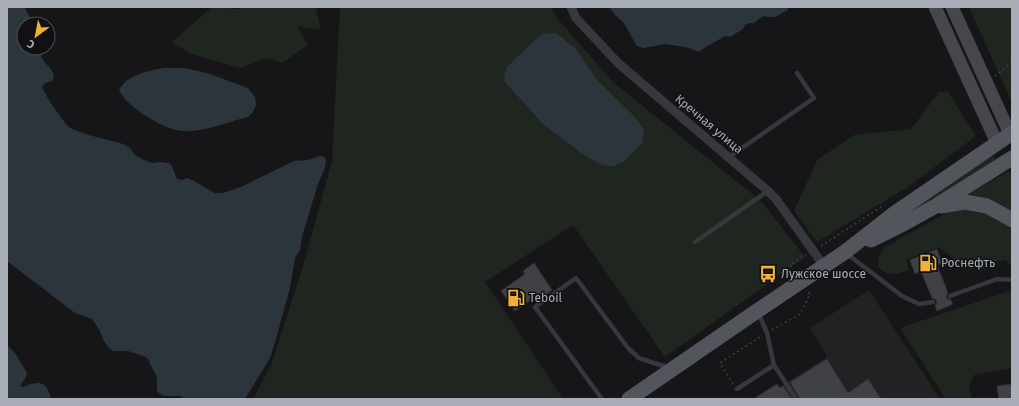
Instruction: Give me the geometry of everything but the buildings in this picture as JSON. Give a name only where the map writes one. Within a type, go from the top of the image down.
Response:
[{"type":"main road","points":[[845,252],[934,207],[1012,157],[997,143],[934,7]]},
{"type":"main road","points":[[952,7],[1011,134],[1012,150]]},
{"type":"main road","points":[[629,399],[845,252],[895,212],[1011,134]]},
{"type":"main road","points":[[934,207],[965,202],[987,206],[1012,220]]},
{"type":"street","name":"Кречная улица","points":[[571,7],[576,18],[618,63],[776,199],[824,266]]},
{"type":"lane","points":[[729,157],[814,98],[797,74]]},
{"type":"lane","points":[[695,242],[768,191]]},
{"type":"lane","points":[[845,252],[902,296],[919,304],[933,302]]},
{"type":"lane","points":[[602,399],[536,307],[576,278],[628,348],[639,358],[673,369]]},
{"type":"lane","points":[[950,296],[996,279],[1012,280]]},
{"type":"lane","points":[[757,311],[767,333],[774,365],[796,399]]},
{"type":"lane","points":[[737,389],[774,365]]},
{"type":"path","points":[[995,76],[1012,62]]},
{"type":"path","points":[[737,389],[720,363],[800,314],[810,294]]},
{"type":"shaded area","points":[[7,7],[25,8],[29,16],[16,16],[16,56],[42,56],[54,75],[52,81],[45,83],[42,87],[50,102],[70,128],[85,134],[123,144],[130,148],[135,155],[144,160],[153,163],[169,163],[172,166],[177,179],[182,180],[187,178],[215,193],[223,193],[241,187],[294,161],[308,160],[320,156],[323,156],[326,160],[325,168],[318,184],[302,237],[300,250],[295,258],[290,288],[270,358],[245,399],[186,399],[180,396],[162,395],[157,391],[157,377],[146,357],[128,351],[113,351],[104,341],[100,331],[92,319],[75,313],[7,261]]},
{"type":"shaded area","points":[[212,7],[238,9],[244,7],[316,7],[321,30],[297,26],[308,45],[282,63],[267,58],[240,68],[191,54],[172,42]]},
{"type":"shaded area","points":[[340,7],[551,7],[556,17],[613,82],[762,202],[805,257],[665,357],[573,225],[485,282],[563,399],[253,399],[271,365],[303,266],[332,161]]},
{"type":"shaded area","points":[[609,7],[789,7],[787,11],[777,16],[763,16],[754,23],[745,25],[743,29],[730,37],[725,36],[699,52],[686,47],[664,44],[644,48],[637,46],[624,23]]},
{"type":"shaded area","points":[[969,7],[1012,7],[1012,103]]},
{"type":"shaded area","points":[[556,33],[575,48],[597,80],[632,114],[644,129],[642,143],[625,161],[614,166],[602,165],[581,153],[542,123],[505,82],[504,76],[507,67],[521,53],[542,34]]},
{"type":"shaded area","points":[[164,68],[185,68],[210,74],[248,88],[255,97],[256,106],[247,117],[213,127],[191,131],[169,128],[152,120],[136,109],[128,102],[119,90],[128,80],[139,74]]},
{"type":"shaded area","points":[[939,92],[948,92],[976,136],[908,187],[817,242],[794,211],[817,160],[854,135],[911,129]]},
{"type":"shaded area","points":[[989,155],[995,157],[994,164],[886,227]]},
{"type":"shaded area","points":[[1009,171],[1012,176],[1012,212],[997,204],[969,194]]},
{"type":"shaded area","points":[[974,208],[993,216],[1012,229],[1012,266],[1005,260],[979,265],[954,259],[938,247],[906,260],[909,270],[896,274],[889,274],[878,266],[879,256],[885,247],[951,210]]},
{"type":"shaded area","points":[[869,290],[940,399],[761,399],[827,357],[810,328]]},
{"type":"shaded area","points":[[1012,290],[1012,368],[974,375],[969,386],[972,399],[946,399],[900,328]]},
{"type":"shaded area","points":[[7,345],[15,353],[27,373],[20,386],[22,387],[36,383],[43,384],[51,399],[7,399]]},
{"type":"place","name":"Роснефть","points":[[928,263]]},
{"type":"place","name":"Лужское шоссе","points":[[768,274]]},
{"type":"place","name":"Teboil","points":[[516,298]]}]
